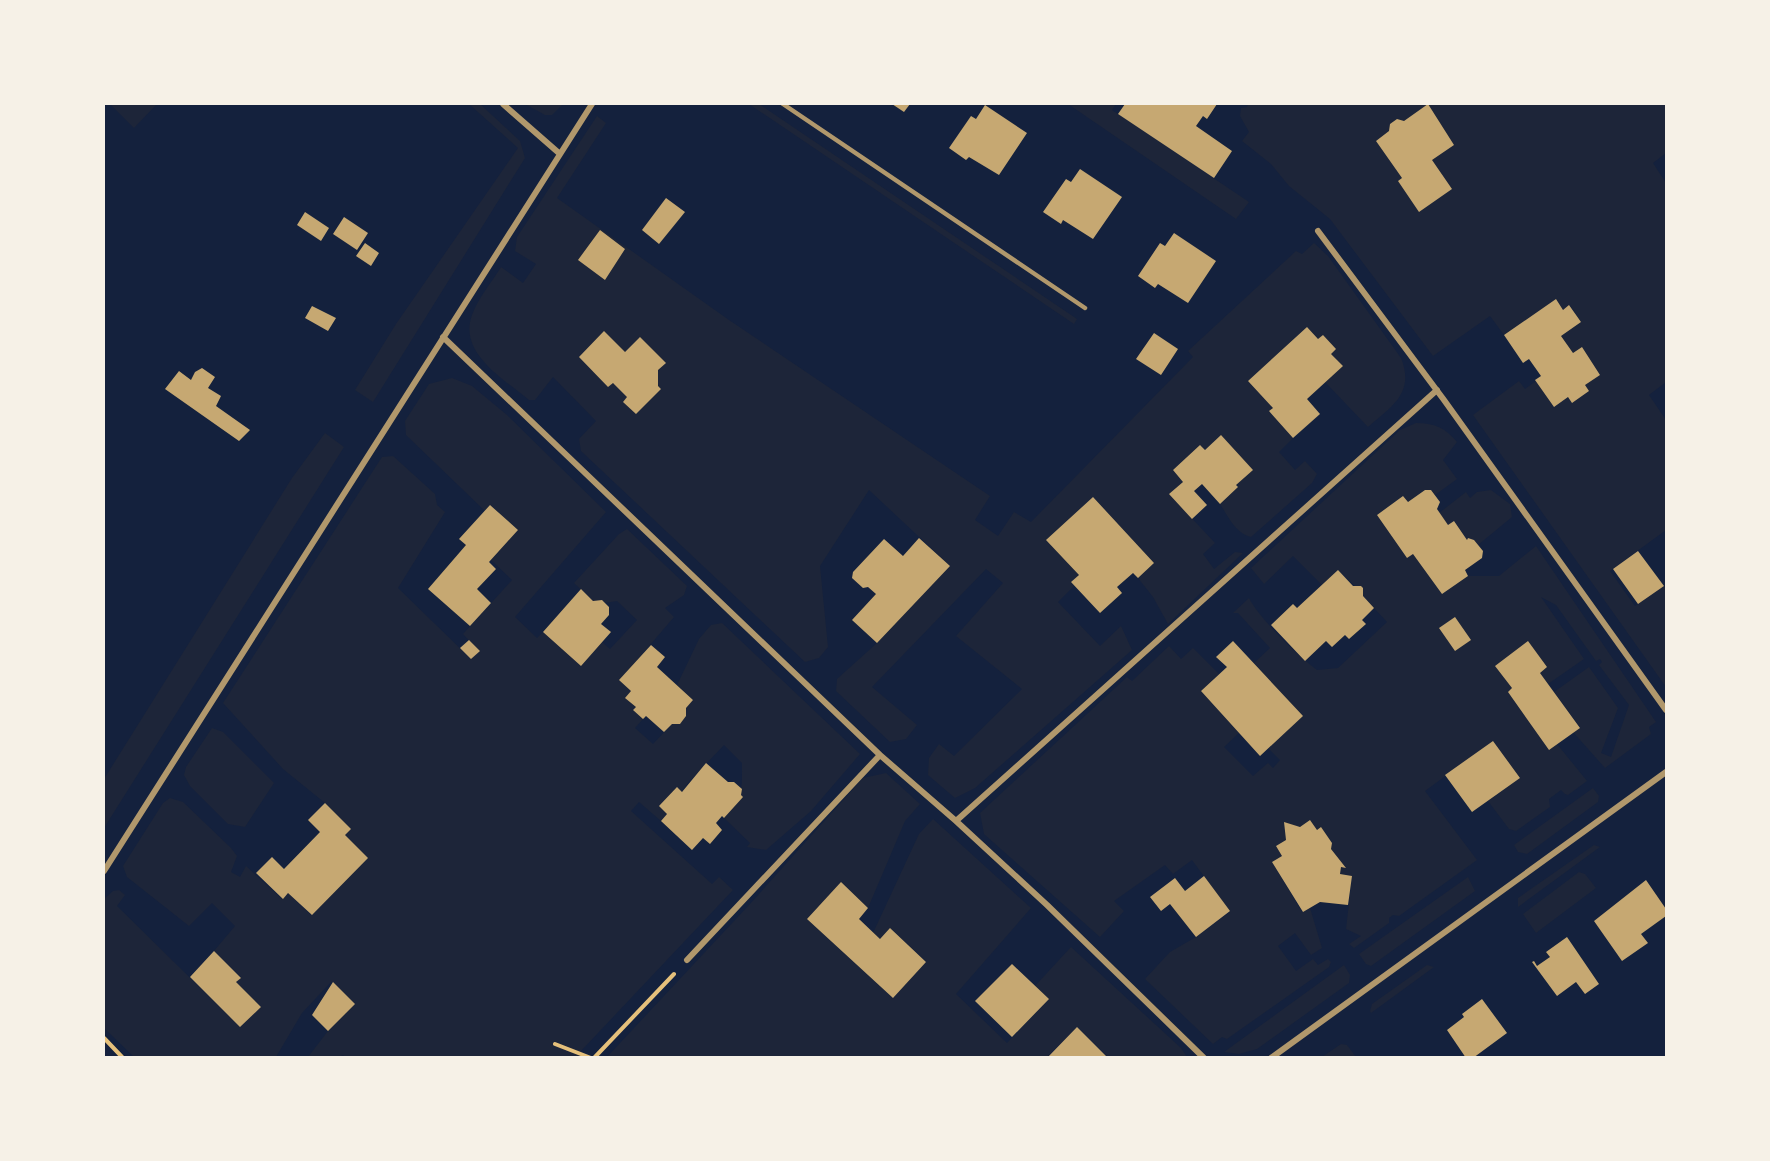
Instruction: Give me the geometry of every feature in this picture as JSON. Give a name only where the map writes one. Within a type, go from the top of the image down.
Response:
[{"type":"street","points":[[503,104],[560,154]]},
{"type":"street","points":[[104,871],[592,104]]},
{"type":"street","points":[[1317,231],[1437,390],[1666,710]]},
{"type":"street","points":[[443,337],[880,754],[956,820],[1047,905],[1204,1058]]},
{"type":"street","points":[[956,820],[1437,390]]},
{"type":"street","points":[[687,960],[880,754]]},
{"type":"street","points":[[1275,1056],[1666,772]]},
{"type":"lane","points":[[783,104],[1085,308]]},
{"type":"path","points":[[555,1044],[592,1058],[687,960]]},
{"type":"path","points":[[104,1038],[123,1058]]},
{"type":"shaded area","points":[[110,104],[157,104],[134,128]]},
{"type":"shaded area","points":[[469,104],[480,104],[520,141],[525,158],[373,402],[355,390],[396,324],[518,148]]},
{"type":"shaded area","points":[[525,104],[563,104],[552,115],[545,115]]},
{"type":"shaded area","points":[[749,104],[759,104],[1077,319],[1074,324]]},
{"type":"shaded area","points":[[1068,104],[1116,104],[1112,110],[1249,202],[1236,219]]},
{"type":"shaded area","points":[[1248,104],[1666,104],[1666,153],[1653,163],[1666,183],[1666,382],[1649,395],[1666,420],[1666,530],[1610,571],[1635,606],[1664,586],[1666,590],[1666,687],[1473,415],[1519,381],[1525,389],[1536,381],[1554,407],[1568,397],[1572,403],[1589,391],[1585,385],[1600,375],[1582,347],[1573,353],[1561,336],[1581,322],[1570,305],[1563,310],[1556,299],[1504,335],[1490,316],[1433,356],[1330,219],[1289,186],[1271,164],[1242,141],[1249,132],[1240,116],[1241,108],[1247,107]]},
{"type":"shaded area","points":[[597,116],[606,123],[557,198],[729,320],[990,496],[975,520],[998,536],[1014,512],[1031,522],[1193,357],[1188,351],[1296,251],[1302,254],[1314,243],[1328,256],[1401,358],[1405,370],[1403,390],[1393,405],[1368,427],[1325,382],[1342,366],[1331,354],[1323,335],[1318,339],[1307,327],[1248,381],[1273,408],[1269,411],[1293,438],[1279,452],[1295,470],[1305,461],[1317,474],[1312,483],[1251,537],[1236,528],[1220,504],[1238,487],[1220,436],[1205,450],[1200,445],[1173,470],[1183,482],[1170,495],[1215,543],[1203,554],[1214,569],[1235,552],[1243,553],[1168,624],[1153,597],[1138,578],[1154,563],[1093,497],[1047,539],[1079,575],[1071,582],[1074,586],[1058,602],[1100,646],[1121,626],[1132,650],[975,788],[955,798],[928,775],[929,758],[939,744],[954,756],[1022,689],[956,636],[1003,583],[986,569],[872,687],[917,725],[906,739],[890,742],[836,691],[837,679],[877,643],[949,565],[869,490],[820,566],[828,647],[819,658],[805,662],[581,451],[579,439],[596,421],[553,377],[535,400],[529,400],[496,374],[477,353],[471,341],[469,329],[472,315],[481,296],[501,267],[523,283],[536,264],[515,251],[517,237]]},
{"type":"shaded area","points":[[452,378],[472,386],[507,415],[606,512],[515,617],[537,638],[543,632],[581,666],[602,642],[610,649],[637,620],[617,601],[605,603],[602,600],[593,601],[574,583],[619,534],[627,529],[687,586],[684,595],[665,608],[674,617],[620,680],[631,691],[626,698],[636,707],[633,710],[643,719],[635,728],[653,744],[672,724],[680,724],[686,716],[686,708],[693,700],[677,685],[699,639],[711,625],[722,623],[860,754],[811,811],[766,850],[747,847],[750,843],[724,818],[740,793],[742,763],[724,745],[688,783],[661,821],[639,802],[631,811],[712,884],[719,877],[733,890],[581,1051],[586,1057],[346,1058],[343,1055],[340,1057],[308,1057],[328,1031],[354,1004],[331,982],[302,1013],[276,1057],[134,1057],[104,1028],[104,899],[113,891],[119,890],[125,895],[117,906],[240,1027],[260,1006],[236,982],[241,977],[214,951],[235,926],[212,903],[189,926],[127,877],[123,866],[163,803],[170,798],[183,802],[231,848],[237,856],[231,872],[240,877],[246,866],[282,899],[288,893],[311,915],[367,858],[345,835],[350,829],[325,803],[283,769],[223,703],[382,457],[393,456],[435,494],[437,505],[445,512],[398,588],[471,659],[479,651],[463,634],[512,580],[491,560],[518,530],[490,505],[485,511],[406,435],[405,421],[429,384]]},
{"type":"shaded area","points":[[1416,423],[1439,427],[1457,442],[1443,460],[1457,479],[1435,495],[1431,490],[1425,490],[1408,502],[1403,496],[1377,515],[1407,558],[1413,554],[1442,594],[1468,576],[1499,576],[1536,546],[1656,722],[1649,727],[1651,734],[1605,768],[1573,732],[1580,727],[1554,692],[1589,667],[1618,708],[1601,753],[1611,757],[1629,705],[1599,665],[1602,662],[1600,659],[1596,661],[1556,605],[1541,597],[1584,659],[1548,684],[1540,673],[1547,667],[1528,642],[1512,688],[1508,692],[1549,750],[1557,744],[1587,781],[1568,795],[1561,790],[1549,799],[1550,807],[1516,831],[1509,829],[1488,801],[1520,778],[1493,741],[1425,791],[1477,860],[1399,916],[1393,915],[1389,918],[1389,923],[1354,948],[1349,944],[1361,936],[1346,929],[1352,876],[1340,874],[1341,867],[1345,867],[1331,849],[1332,842],[1321,827],[1317,830],[1310,820],[1300,827],[1284,823],[1286,840],[1276,846],[1282,856],[1272,862],[1302,912],[1310,908],[1322,948],[1311,955],[1295,933],[1278,946],[1296,971],[1313,959],[1318,965],[1328,959],[1331,962],[1329,967],[1227,1039],[1222,1037],[1213,1044],[1145,979],[1170,952],[1196,937],[1230,912],[1192,860],[1173,874],[1165,865],[1114,901],[1124,911],[1100,937],[984,834],[980,813],[1127,677],[1132,681],[1169,646],[1181,659],[1193,648],[1219,674],[1201,691],[1239,733],[1224,747],[1253,776],[1268,763],[1273,768],[1280,760],[1268,748],[1302,716],[1254,663],[1270,648],[1238,613],[1233,613],[1249,598],[1261,616],[1317,670],[1338,668],[1387,622],[1363,596],[1363,588],[1355,586],[1338,570],[1322,585],[1293,556],[1264,584],[1251,568],[1400,430]]},
{"type":"shaded area","points":[[325,433],[344,447],[104,828],[104,779],[292,478]]},
{"type":"shaded area","points":[[1491,490],[1510,504],[1512,517],[1478,545],[1474,540],[1468,538],[1467,540],[1454,521],[1448,525],[1439,513],[1466,492],[1470,498],[1477,492]]},
{"type":"shaded area","points":[[212,728],[223,732],[274,783],[245,827],[228,824],[190,786],[184,775],[186,767]]},
{"type":"shaded area","points":[[886,773],[920,804],[905,821],[868,908],[841,883],[807,919],[893,998],[926,961],[890,928],[880,939],[873,933],[919,834],[933,819],[1031,908],[956,994],[1007,1043],[1048,1000],[1035,986],[1071,947],[1181,1048],[1187,1057],[1108,1057],[1077,1027],[1047,1057],[606,1058],[750,904],[863,778]]},
{"type":"shaded area","points":[[1593,788],[1599,796],[1598,802],[1527,854],[1518,852],[1514,845]]},
{"type":"shaded area","points":[[1594,845],[1600,847],[1518,907],[1518,898]]},
{"type":"shaded area","points":[[1579,872],[1585,874],[1596,888],[1536,933],[1523,914]]},
{"type":"shaded area","points":[[1468,877],[1475,891],[1371,966],[1366,964],[1359,954]]},
{"type":"shaded area","points":[[1344,965],[1350,975],[1349,983],[1257,1049],[1239,1054],[1224,1052]]},
{"type":"shaded area","points":[[1427,965],[1434,967],[1371,1013],[1372,1004]]},
{"type":"shaded area","points":[[1341,1044],[1347,1045],[1356,1057],[1322,1057]]},
{"type":"building","points":[[892,104],[910,104],[904,112]]},
{"type":"building","points":[[1125,104],[1217,104],[1207,119],[1203,116],[1196,126],[1232,151],[1214,178],[1118,114]]},
{"type":"building","points":[[1428,104],[1454,145],[1432,160],[1452,189],[1419,212],[1398,181],[1402,178],[1376,141],[1389,131],[1390,124],[1397,119],[1404,121]]},
{"type":"building","points":[[985,105],[1027,133],[999,175],[969,157],[966,160],[949,148],[971,116],[976,119]]},
{"type":"building","points":[[1080,169],[1122,197],[1093,239],[1063,220],[1061,224],[1043,212],[1066,179],[1071,182]]},
{"type":"building","points":[[666,198],[685,212],[659,244],[642,230]]},
{"type":"building","points":[[305,212],[329,228],[321,241],[297,225]]},
{"type":"building","points":[[344,217],[368,233],[357,250],[333,234]]},
{"type":"building","points":[[600,230],[625,249],[605,280],[578,260]]},
{"type":"building","points":[[1174,233],[1216,261],[1188,303],[1158,284],[1155,288],[1138,276],[1160,243],[1165,246]]},
{"type":"building","points":[[365,243],[379,253],[371,266],[356,256]]},
{"type":"building","points":[[1556,299],[1563,310],[1569,305],[1581,322],[1561,336],[1573,353],[1582,347],[1600,375],[1585,385],[1589,391],[1572,403],[1568,397],[1554,407],[1535,380],[1541,376],[1529,359],[1523,363],[1504,335]]},
{"type":"building","points":[[312,306],[336,318],[328,331],[305,318]]},
{"type":"building","points":[[1307,327],[1318,339],[1323,335],[1336,349],[1331,354],[1343,366],[1307,399],[1320,414],[1293,438],[1269,411],[1273,408],[1248,381]]},
{"type":"building","points":[[604,331],[625,352],[640,337],[666,363],[658,370],[658,386],[661,389],[636,414],[623,402],[627,397],[613,383],[608,387],[579,357]]},
{"type":"building","points":[[1154,333],[1178,349],[1161,375],[1136,359]]},
{"type":"building","points":[[202,368],[215,377],[208,388],[221,396],[216,406],[250,430],[239,441],[165,389],[179,371],[191,380],[195,372]]},
{"type":"building","points":[[1221,435],[1253,470],[1220,504],[1202,484],[1194,491],[1207,505],[1192,519],[1169,494],[1183,482],[1173,470],[1200,445],[1205,450]]},
{"type":"building","points":[[1425,490],[1431,490],[1440,502],[1437,509],[1448,525],[1454,521],[1467,540],[1468,538],[1474,540],[1483,551],[1482,558],[1465,570],[1468,576],[1442,594],[1413,554],[1407,558],[1377,515],[1403,496],[1408,502]]},
{"type":"building","points":[[1093,497],[1154,563],[1138,578],[1133,573],[1117,587],[1122,593],[1100,613],[1071,582],[1079,575],[1046,540]]},
{"type":"building","points":[[490,505],[518,530],[489,562],[496,569],[477,589],[491,603],[470,626],[428,589],[466,545],[459,539]]},
{"type":"building","points":[[919,538],[950,566],[877,643],[852,620],[876,594],[868,587],[863,588],[852,578],[853,572],[884,539],[903,556]]},
{"type":"building","points":[[1638,551],[1664,586],[1638,604],[1613,569]]},
{"type":"building","points":[[1338,570],[1353,586],[1363,588],[1363,596],[1374,608],[1362,620],[1366,624],[1349,639],[1345,635],[1332,647],[1326,641],[1305,661],[1271,625],[1293,604],[1297,608]]},
{"type":"building","points":[[581,589],[593,601],[602,600],[609,607],[609,615],[601,624],[611,632],[581,666],[543,632]]},
{"type":"building","points":[[1455,617],[1471,640],[1455,651],[1439,628]]},
{"type":"building","points":[[469,640],[480,651],[471,659],[460,648]]},
{"type":"building","points":[[1233,641],[1303,716],[1260,756],[1201,691],[1227,667],[1216,657]]},
{"type":"building","points":[[1528,641],[1547,667],[1540,673],[1580,728],[1549,750],[1508,692],[1512,688],[1495,666]]},
{"type":"building","points":[[651,645],[665,657],[657,667],[693,700],[686,708],[686,716],[680,724],[672,724],[664,732],[646,716],[643,719],[633,710],[636,707],[625,698],[631,691],[619,680]]},
{"type":"building","points":[[1493,741],[1520,778],[1472,812],[1445,775]]},
{"type":"building","points":[[706,763],[728,782],[734,782],[742,789],[743,797],[724,818],[722,816],[716,823],[722,830],[710,844],[703,838],[692,850],[661,821],[667,814],[659,806],[677,787],[682,792]]},
{"type":"building","points":[[325,803],[351,829],[345,835],[368,858],[312,915],[288,893],[283,899],[256,873],[272,857],[284,869],[320,832],[308,820]]},
{"type":"building","points":[[1310,820],[1317,830],[1321,827],[1332,843],[1331,849],[1346,868],[1341,867],[1340,874],[1352,876],[1348,905],[1320,902],[1303,912],[1272,862],[1282,856],[1276,846],[1286,840],[1284,822],[1300,827]]},
{"type":"building","points":[[1204,876],[1230,911],[1196,937],[1170,904],[1161,911],[1150,897],[1175,878],[1185,891]]},
{"type":"building","points":[[1646,880],[1666,909],[1666,916],[1641,934],[1648,943],[1622,961],[1594,921]]},
{"type":"building","points":[[841,882],[868,908],[859,919],[880,939],[890,928],[926,962],[893,998],[807,919]]},
{"type":"building","points":[[1567,937],[1599,984],[1585,994],[1576,982],[1557,996],[1532,962],[1534,961],[1537,966],[1550,957],[1546,952]]},
{"type":"building","points":[[214,951],[241,978],[236,982],[261,1007],[240,1027],[190,977]]},
{"type":"building","points":[[1012,964],[1049,999],[1012,1037],[975,1001]]},
{"type":"building","points":[[333,982],[355,1004],[328,1031],[312,1015]]},
{"type":"building","points":[[1482,999],[1507,1033],[1473,1058],[1466,1058],[1447,1030],[1464,1017],[1462,1014]]},
{"type":"building","points":[[1077,1027],[1108,1058],[1047,1058]]}]
